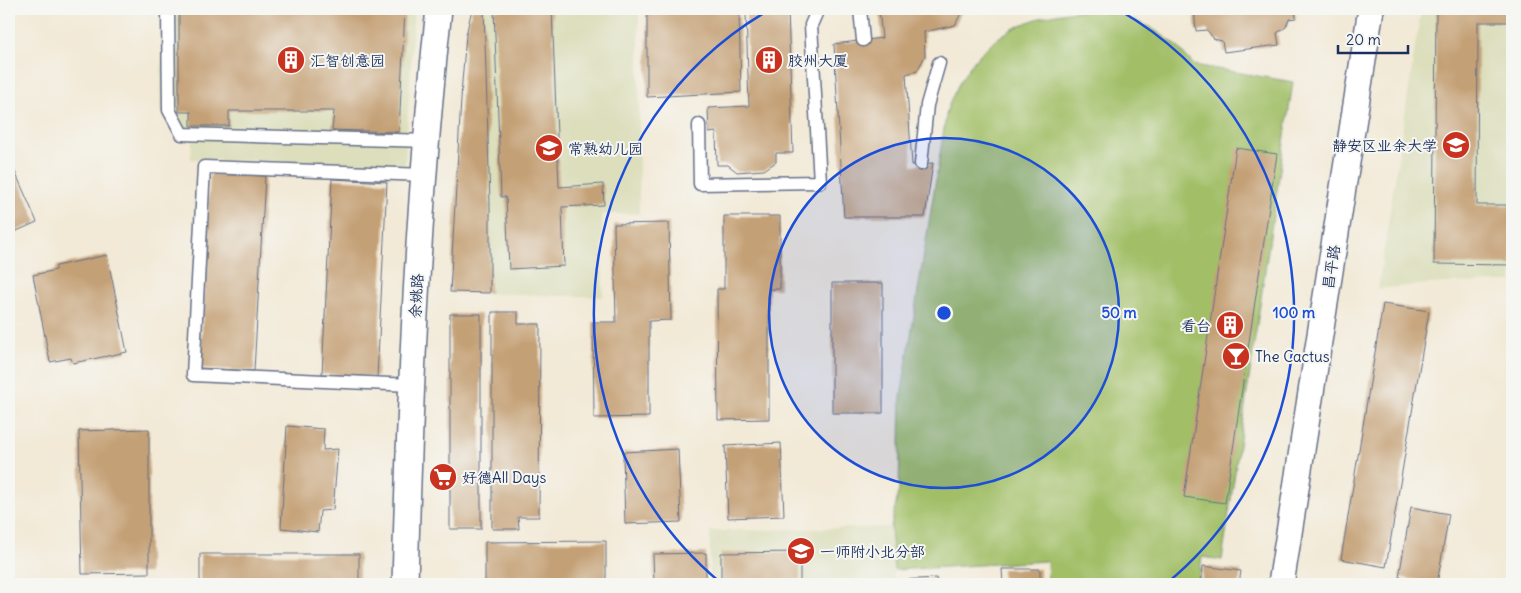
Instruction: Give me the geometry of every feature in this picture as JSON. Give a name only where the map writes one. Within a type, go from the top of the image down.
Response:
[{"type":"street","name":"余姚路","points":[[405,584],[411,386],[425,175],[439,9]]},
{"type":"street","name":"昌平路","points":[[1281,584],[1371,9]]},
{"type":"lane","points":[[168,9],[169,110],[182,134],[428,141]]},
{"type":"lane","points":[[699,126],[700,184],[820,182],[811,25],[818,9]]},
{"type":"lane","points":[[860,9],[863,40]]},
{"type":"lane","points":[[922,164],[927,105],[939,63]]},
{"type":"lane","points":[[411,386],[193,375],[204,167],[425,175]]},
{"type":"shaded area","name":"汇智创意园","points":[[162,9],[414,9],[405,165],[191,159],[192,141],[178,141],[161,111]]},
{"type":"shaded area","name":"常熟幼儿园","points":[[472,9],[639,9],[639,214],[602,214],[603,297],[450,292],[462,82],[466,35]]},
{"type":"shaded area","name":"静安区业余大学","points":[[1421,9],[1512,9],[1512,282],[1440,283],[1378,289]]},
{"type":"shaded area","name":"一师附小北分部","points":[[891,527],[894,584],[710,584],[710,531]]},
{"type":"green space","points":[[1090,10],[1117,14],[1150,27],[1175,44],[1194,65],[1293,82],[1222,560],[1202,557],[1198,584],[1048,584],[1047,561],[894,570],[891,527],[899,490],[901,397],[947,110],[970,66],[985,49],[1002,36],[1020,25],[1041,18]]},
{"type":"building","name":"汇智创意园","points":[[179,9],[405,9],[399,132],[332,130],[334,111],[229,111],[229,126],[191,126],[191,112],[179,112]]},
{"type":"building","points":[[472,9],[484,9],[490,204],[490,293],[450,292],[462,82],[466,35]]},
{"type":"building","points":[[494,9],[552,9],[559,187],[603,184],[604,205],[562,207],[564,266],[509,269],[506,197],[501,197]]},
{"type":"building","points":[[647,9],[746,9],[746,12],[739,12],[741,92],[647,97]]},
{"type":"building","name":"胶州大厦","points":[[777,9],[788,9],[793,153],[776,153],[776,162],[764,170],[737,172],[728,165],[717,165],[716,132],[709,133],[708,108],[749,106],[746,13],[777,11]]},
{"type":"building","points":[[879,9],[984,9],[961,13],[955,25],[924,32],[925,56],[917,71],[906,74],[912,165],[933,163],[925,217],[844,217],[834,44],[882,38]]},
{"type":"building","points":[[1194,9],[1295,9],[1296,18],[1289,19],[1286,27],[1277,33],[1279,45],[1224,52],[1222,41],[1214,39],[1207,30],[1196,31]]},
{"type":"building","points":[[1436,9],[1512,9],[1512,22],[1478,22],[1477,205],[1512,205],[1512,265],[1434,264]]},
{"type":"building","name":"看台","points":[[1236,148],[1277,154],[1225,503],[1184,497]]},
{"type":"building","points":[[9,158],[37,222],[10,234],[9,230]]},
{"type":"building","points":[[210,174],[265,176],[254,371],[200,368]]},
{"type":"building","points":[[332,179],[387,182],[377,377],[322,374]]},
{"type":"building","points":[[724,216],[780,216],[780,289],[769,289],[769,419],[718,420],[717,289],[724,289]]},
{"type":"building","points":[[669,223],[671,320],[649,321],[649,417],[594,418],[593,322],[616,322],[614,224]]},
{"type":"building","points":[[107,255],[127,352],[73,363],[71,358],[50,362],[33,275],[56,270],[56,266]]},
{"type":"building","points":[[832,283],[883,283],[883,413],[832,413]]},
{"type":"building","points":[[1383,304],[1429,311],[1386,567],[1341,559]]},
{"type":"building","points":[[492,312],[518,312],[518,324],[540,324],[539,517],[518,517],[519,529],[492,529]]},
{"type":"building","points":[[450,314],[481,314],[481,529],[450,529]]},
{"type":"building","points":[[287,426],[324,429],[323,450],[338,449],[333,510],[320,511],[318,532],[281,528]]},
{"type":"building","points":[[149,429],[149,573],[82,574],[79,431]]},
{"type":"building","points":[[781,443],[784,516],[728,518],[725,446]]},
{"type":"building","points":[[678,449],[681,522],[625,524],[623,452]]},
{"type":"building","points":[[1411,507],[1449,514],[1437,584],[1399,577]]},
{"type":"building","points":[[606,541],[606,584],[485,584],[485,542]]},
{"type":"building","points":[[800,552],[800,584],[721,584],[721,553]]},
{"type":"building","points":[[706,553],[706,584],[654,584],[653,554]]},
{"type":"building","points":[[200,554],[359,554],[359,584],[200,584]]},
{"type":"building","points":[[1203,566],[1241,571],[1239,584],[1201,584]]},
{"type":"building","points":[[1002,569],[1040,569],[1040,584],[1003,584]]},
{"type":"building","points":[[936,578],[937,584],[902,584],[901,580]]},
{"type":"place","name":"汇智创意园","points":[[291,60]]},
{"type":"place","name":"胶州大厦","points":[[769,60]]},
{"type":"place","name":"静安区业余大学","points":[[1456,145]]},
{"type":"place","name":"常熟幼儿园","points":[[549,148]]},
{"type":"place","name":"看台","points":[[1230,325]]},
{"type":"place","name":"The Cactus","points":[[1236,356]]},
{"type":"place","name":"好德All Days","points":[[443,477]]},
{"type":"place","name":"一师附小北分部","points":[[801,551]]}]
